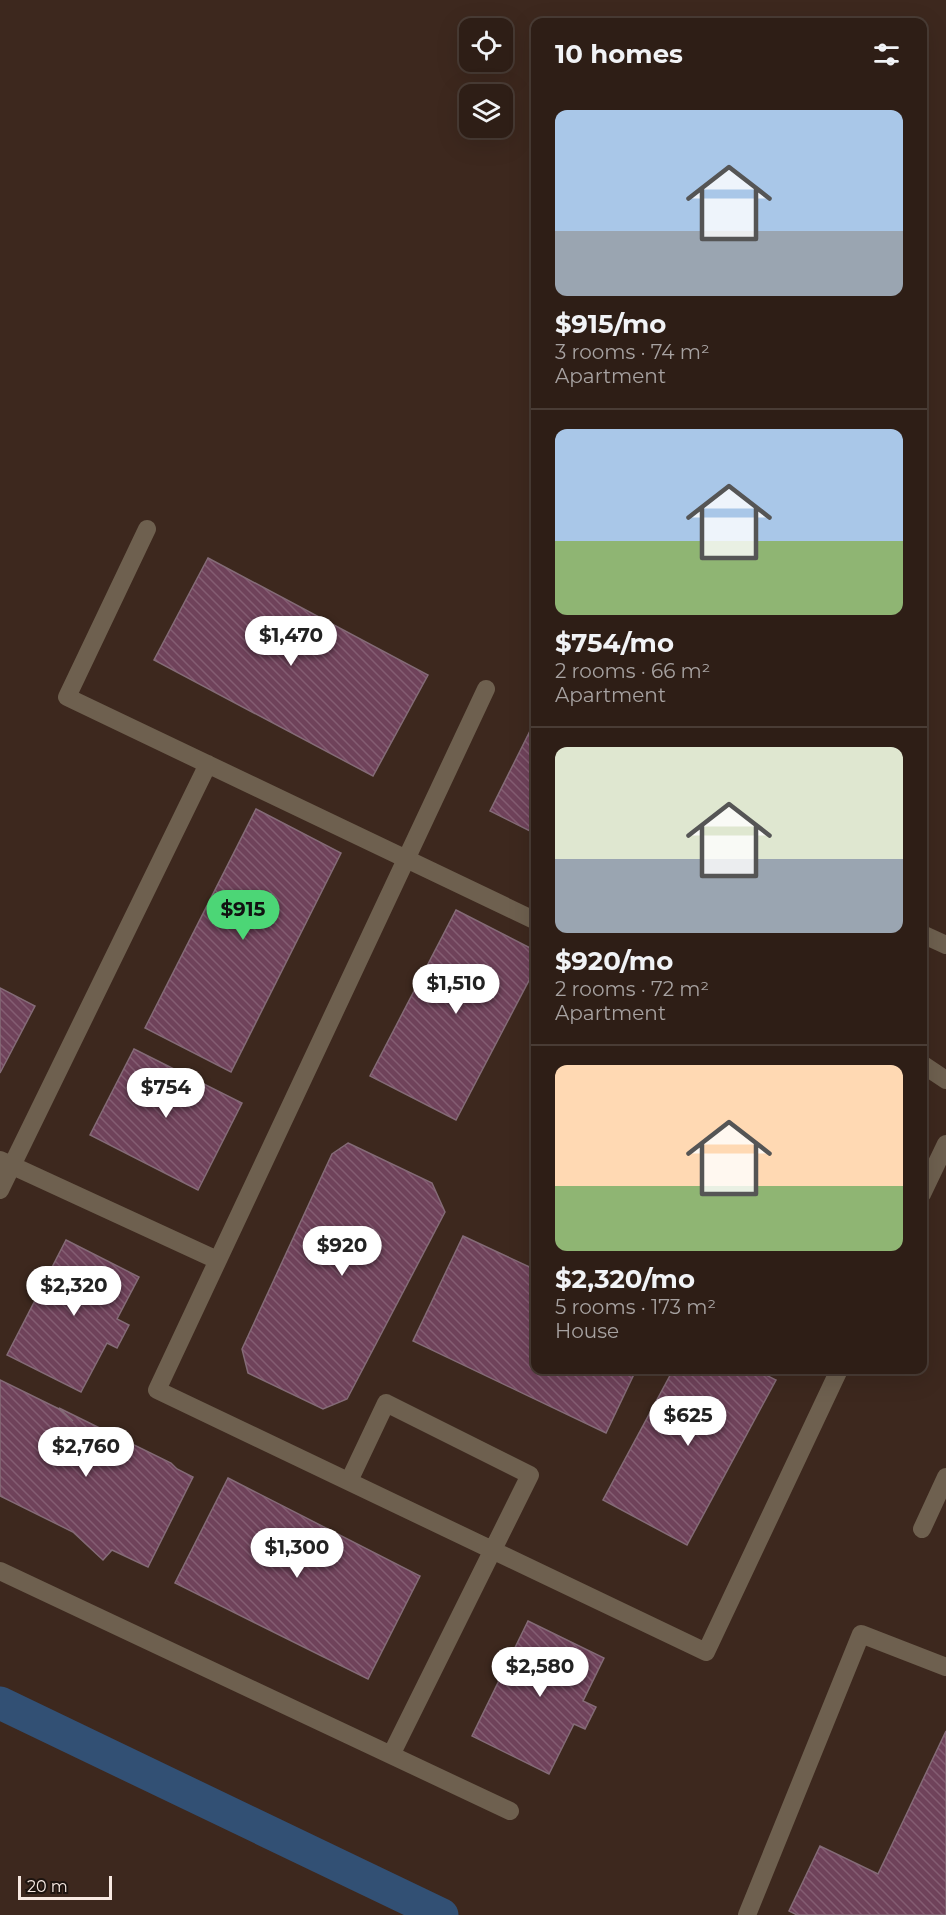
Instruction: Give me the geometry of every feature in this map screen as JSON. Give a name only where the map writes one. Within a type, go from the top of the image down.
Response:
[{"type":"lane","points":[[147,530],[67,697],[531,919]]},
{"type":"lane","points":[[486,689],[157,1390],[706,1652],[837,1374]]},
{"type":"lane","points":[[0,1190],[6,1163],[208,764]]},
{"type":"lane","points":[[927,936],[946,945]]},
{"type":"lane","points":[[927,1067],[946,1080]]},
{"type":"lane","points":[[927,1184],[946,1144]]},
{"type":"lane","points":[[6,1163],[217,1260]]},
{"type":"lane","points":[[349,1481],[386,1403],[530,1475],[392,1755]]},
{"type":"lane","points":[[922,1528],[946,1477]]},
{"type":"lane","points":[[0,1571],[510,1811]]},
{"type":"lane","points":[[747,1915],[861,1634],[946,1667]]},
{"type":"building","points":[[208,558],[428,675],[373,776],[154,660]]},
{"type":"building","points":[[531,729],[531,832],[490,811]]},
{"type":"building","points":[[256,809],[341,853],[231,1072],[145,1028]]},
{"type":"building","points":[[456,910],[531,948],[531,977],[456,1120],[370,1076]]},
{"type":"building","points":[[0,988],[35,1006],[0,1073]]},
{"type":"building","points":[[134,1049],[242,1103],[198,1190],[90,1135]]},
{"type":"building","points":[[348,1143],[432,1183],[445,1212],[347,1399],[323,1409],[248,1373],[242,1349],[332,1154]]},
{"type":"building","points":[[463,1236],[531,1268],[531,1374],[634,1374],[606,1433],[413,1341]]},
{"type":"building","points":[[66,1240],[139,1277],[117,1319],[129,1325],[117,1348],[107,1343],[81,1392],[7,1355]]},
{"type":"building","points":[[671,1374],[764,1374],[776,1380],[687,1545],[603,1500]]},
{"type":"building","points":[[0,1380],[59,1409],[73,1421],[59,1408],[171,1463],[177,1469],[193,1477],[148,1567],[112,1550],[103,1560],[73,1532],[0,1496]]},
{"type":"building","points":[[228,1478],[420,1576],[368,1679],[175,1583]]},
{"type":"building","points":[[528,1621],[604,1658],[583,1701],[596,1707],[585,1729],[574,1724],[549,1774],[472,1736]]},
{"type":"building","points":[[946,1731],[946,1915],[797,1915],[789,1911],[820,1846],[878,1874]]},
{"type":"waterway","points":[[0,1703],[442,1915]]}]
